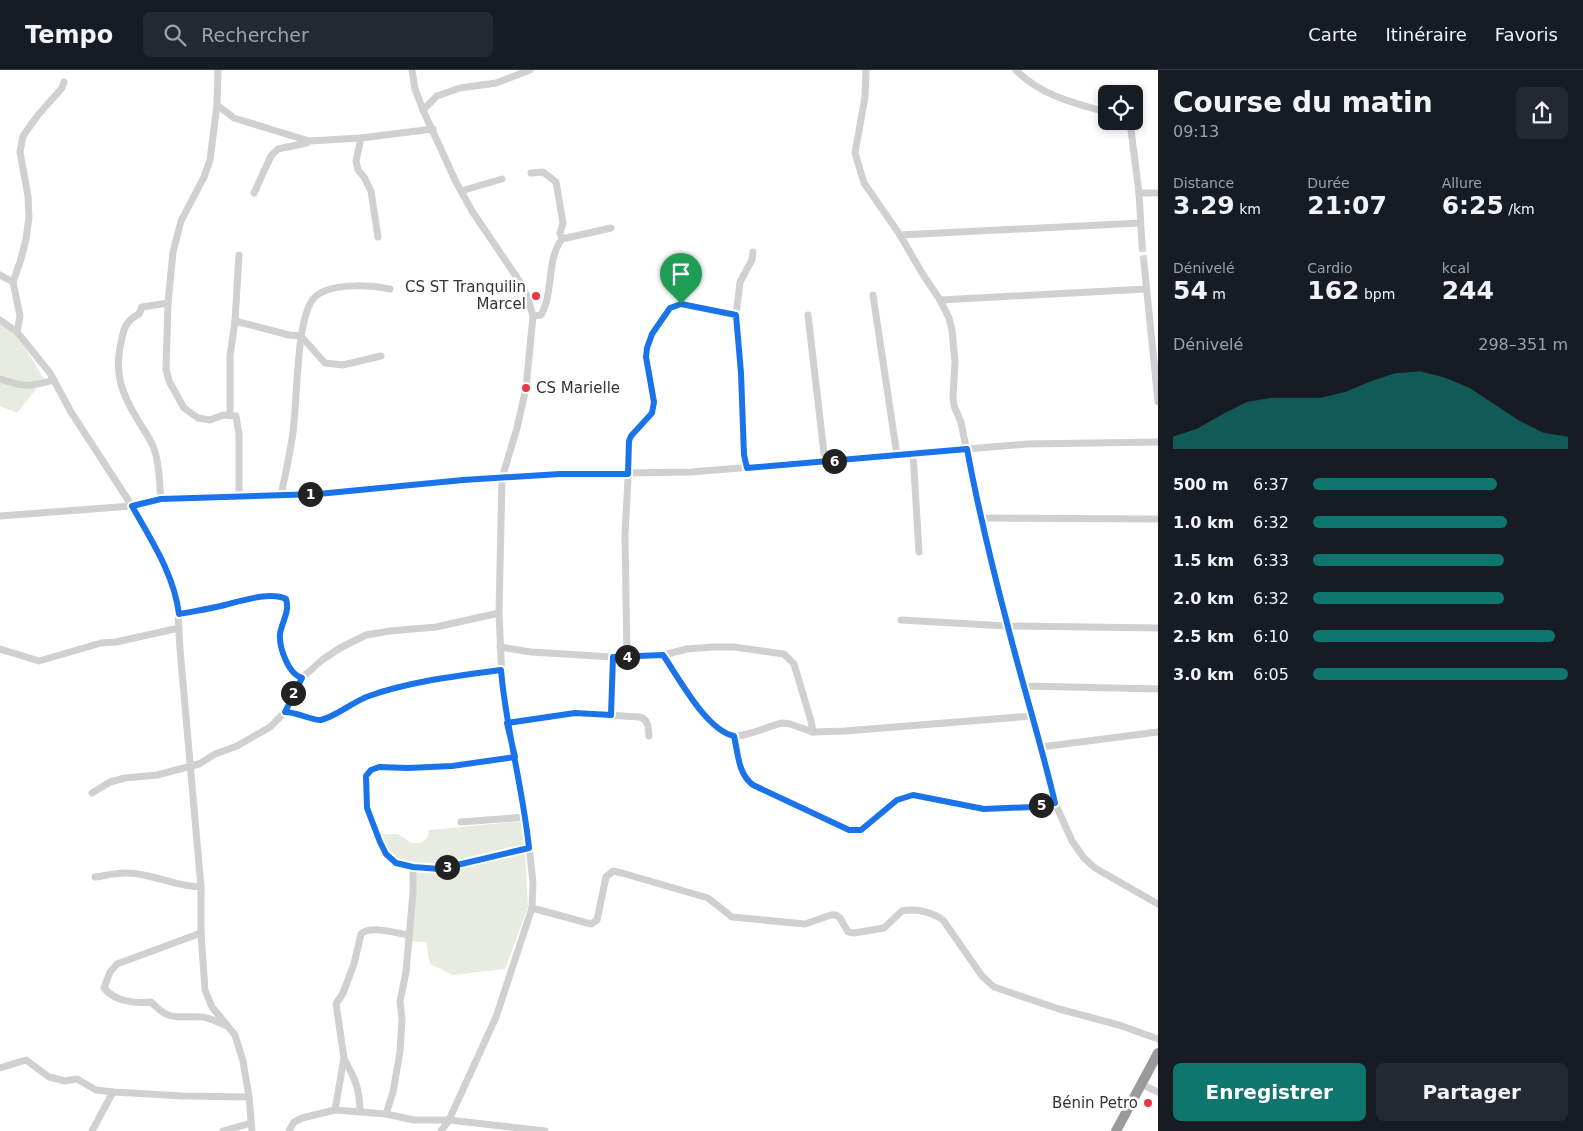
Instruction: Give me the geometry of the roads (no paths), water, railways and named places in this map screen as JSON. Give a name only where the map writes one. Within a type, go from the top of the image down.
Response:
[{"type":"highway","points":[[1116,1131],[1158,1053]]},
{"type":"street","points":[[218,70],[217,105],[210,160],[181,221],[173,252],[168,303],[166,369],[169,381],[184,408],[198,418],[210,420],[230,414],[236,416],[238,428],[239,496]]},
{"type":"street","points":[[412,70],[415,88],[423,110],[461,190],[481,225],[520,282],[527,296],[533,316],[526,388],[517,428],[502,478],[498,613],[501,670],[507,723],[526,817],[533,883],[532,908],[496,1017],[449,1120],[441,1131]]},
{"type":"street","points":[[423,110],[438,96],[460,88],[496,83],[530,70]]},
{"type":"street","points":[[866,70],[865,97],[855,153],[864,183],[900,235],[940,300],[952,330],[955,362],[954,406],[961,419],[980,518],[1055,803],[1072,841],[1084,858],[1095,868],[1158,904]]},
{"type":"street","points":[[1016,70],[1031,84],[1044,92],[1098,109]]},
{"type":"street","points":[[17,332],[20,316],[13,282],[23,252],[29,216],[28,196],[20,152],[23,136],[38,115],[62,88],[64,82]]},
{"type":"street","points":[[217,105],[234,118],[309,141],[361,138],[432,129]]},
{"type":"street","points":[[1131,130],[1139,193],[1142,245]]},
{"type":"street","points":[[361,138],[356,161],[358,170],[371,191],[378,237]]},
{"type":"street","points":[[254,192],[271,156],[278,149],[309,141]]},
{"type":"street","points":[[531,173],[543,172],[556,182],[563,223],[560,233],[562,239]]},
{"type":"street","points":[[461,190],[502,179]]},
{"type":"street","points":[[1139,193],[1158,193]]},
{"type":"street","points":[[900,235],[1140,223]]},
{"type":"street","points":[[533,316],[541,315],[547,305],[552,266],[557,246],[562,239],[611,228]]},
{"type":"street","points":[[747,468],[744,455],[741,373],[736,315],[740,282],[752,260],[753,252]]},
{"type":"street","points":[[230,414],[230,356],[235,322],[239,255]]},
{"type":"street","points":[[1144,263],[1158,402]]},
{"type":"street","points":[[0,275],[13,282]]},
{"type":"street","points":[[281,495],[292,438],[301,336],[306,314],[314,298],[328,290],[348,286],[390,289]]},
{"type":"street","points":[[940,300],[1146,289]]},
{"type":"street","points":[[873,295],[897,455]]},
{"type":"street","points":[[161,499],[156,452],[126,399],[118,380],[118,371],[119,347],[124,328],[132,317],[139,314],[142,307],[168,303]]},
{"type":"street","points":[[627,657],[626,528],[629,441],[631,436],[652,413],[654,402],[646,357],[647,348],[652,334],[670,308],[681,304],[736,315]]},
{"type":"street","points":[[808,315],[825,462]]},
{"type":"street","points":[[0,320],[17,332],[50,373],[81,428],[132,506],[170,577],[177,599],[201,887],[201,933],[206,990],[212,1007],[235,1035],[243,1061],[249,1097],[251,1127],[223,1131]]},
{"type":"street","points":[[235,322],[289,335],[301,336],[325,363],[343,365],[381,356]]},
{"type":"street","points":[[0,379],[32,386],[54,380]]},
{"type":"street","points":[[0,516],[132,506],[161,499],[318,494],[414,484],[560,474],[691,472],[1027,444],[1158,442]]},
{"type":"street","points":[[913,453],[919,552]]},
{"type":"street","points":[[980,518],[1158,519]]},
{"type":"street","points":[[179,614],[225,605],[253,597],[280,596],[286,599],[288,610],[280,636],[288,664],[296,676],[302,678]]},
{"type":"street","points":[[92,793],[110,782],[125,778],[156,775],[199,764],[215,754],[237,746],[270,727],[285,712],[302,678],[322,660],[340,648],[366,635],[436,627],[498,613]]},
{"type":"street","points":[[901,620],[1007,626],[1158,628]]},
{"type":"street","points":[[0,649],[39,661],[100,643],[116,642],[179,628]]},
{"type":"street","points":[[500,647],[531,652],[613,657],[663,655],[686,649],[712,647],[734,647],[784,654],[794,664],[813,732]]},
{"type":"street","points":[[663,655],[704,715],[721,731],[734,736],[783,723],[813,732],[1032,716]]},
{"type":"street","points":[[611,715],[613,657]]},
{"type":"street","points":[[285,712],[294,712],[312,720],[322,720],[368,696],[431,680],[501,670]]},
{"type":"street","points":[[1025,686],[1158,689]]},
{"type":"street","points":[[507,723],[575,713],[644,718],[648,722],[649,736]]},
{"type":"street","points":[[1041,747],[1158,732]]},
{"type":"street","points":[[734,736],[746,780],[849,830],[861,830],[897,800],[913,795],[984,809],[1032,807],[1055,803]]},
{"type":"street","points":[[515,757],[452,766],[379,767],[371,770],[366,776],[367,808],[386,854],[396,863],[413,867],[440,869],[529,848]]},
{"type":"street","points":[[461,822],[526,817]]},
{"type":"street","points":[[386,1114],[393,1092],[400,1052],[402,1019],[400,1001],[406,972],[413,892],[413,867]]},
{"type":"street","points":[[95,878],[127,872],[166,880],[180,885],[201,887]]},
{"type":"street","points":[[532,908],[591,924],[594,923],[597,920],[606,877],[613,872],[622,872],[708,898],[732,917],[805,924],[836,915],[840,918],[848,932],[854,933],[884,928],[902,911],[915,910],[936,915],[943,920],[982,976],[994,987],[1059,1009],[1119,1025],[1158,1039]]},
{"type":"street","points":[[335,1110],[344,1058],[336,1004],[343,993],[354,964],[361,934],[364,931],[370,930],[408,935]]},
{"type":"street","points":[[201,933],[117,964],[110,972],[104,988],[108,994],[124,1000],[139,1004],[151,1002],[161,1013],[175,1018],[202,1017],[228,1026]]},
{"type":"street","points":[[344,1058],[353,1074],[360,1095],[360,1112]]},
{"type":"street","points":[[0,1068],[26,1060],[49,1077],[65,1081],[77,1079],[96,1090],[183,1096],[249,1097]]},
{"type":"street","points":[[1141,1084],[1158,1092]]},
{"type":"street","points":[[92,1131],[113,1092]]},
{"type":"street","points":[[289,1131],[294,1122],[302,1118],[335,1110],[386,1114],[414,1120],[449,1120],[545,1131]]},
{"type":"tunnel","points":[[1142,245],[1144,263]]},
{"type":"place","name":"CS ST Tranquilin Marcel","points":[[536,296]]},
{"type":"place","name":"CS Marielle","points":[[526,388]]},
{"type":"place","name":"Bénin Petro","points":[[1148,1103]]}]
